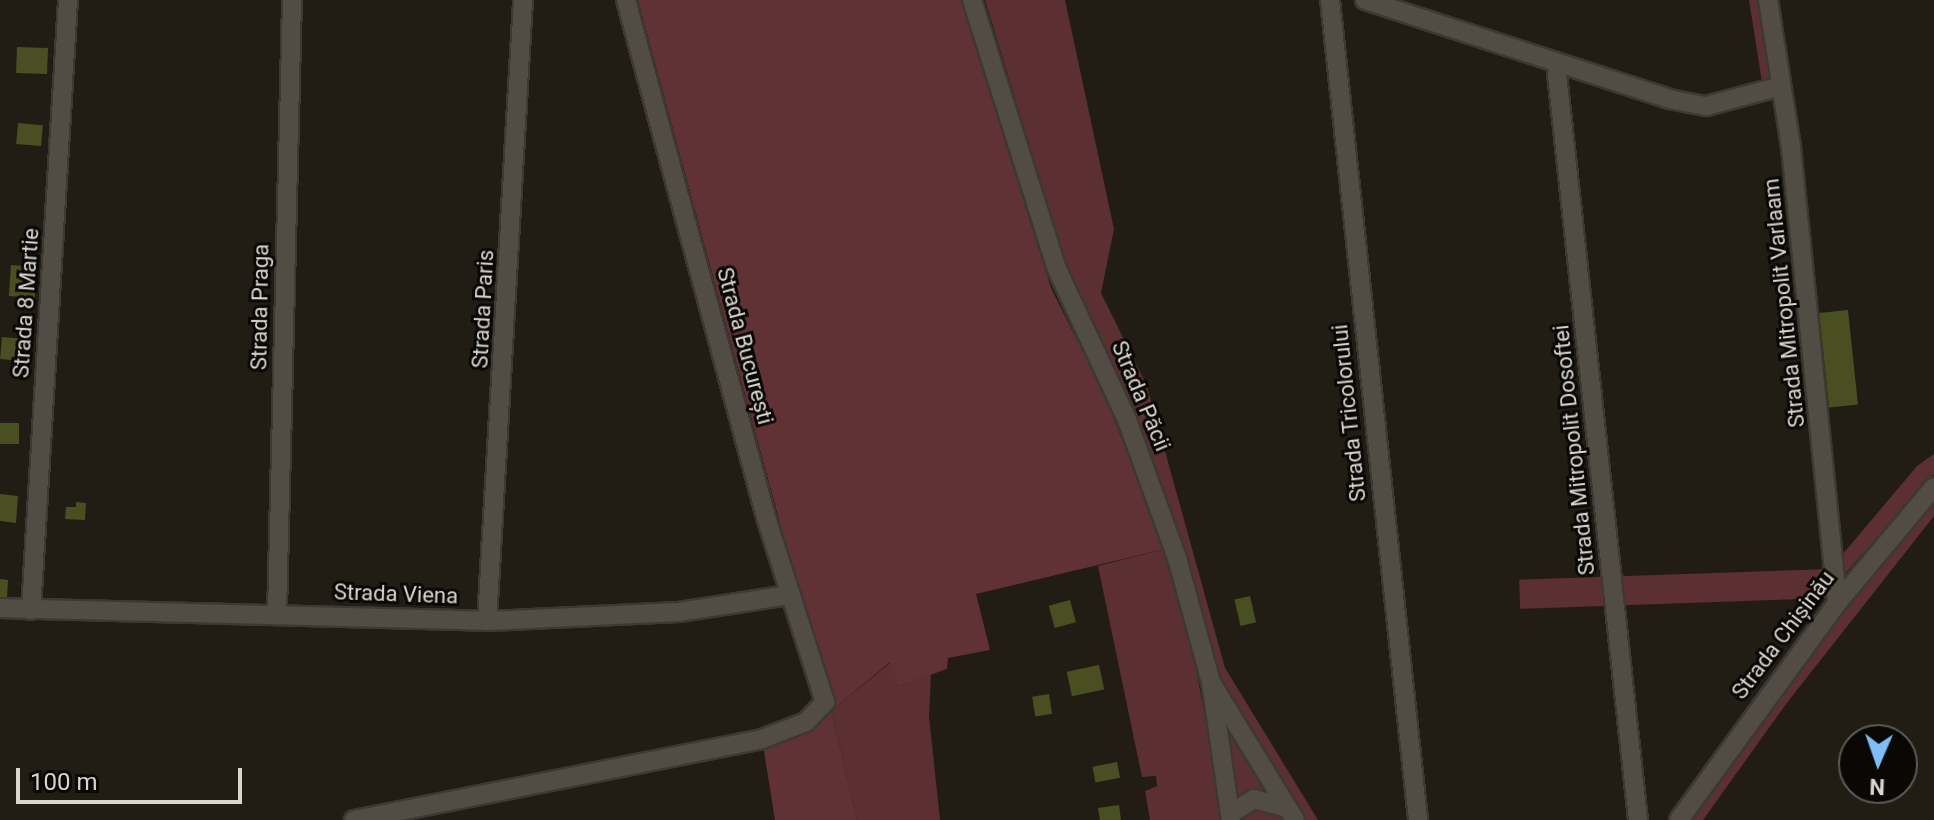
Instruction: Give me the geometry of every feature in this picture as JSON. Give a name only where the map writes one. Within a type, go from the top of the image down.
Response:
[{"type":"street","name":"Strada 8 Martie","points":[[31,610],[68,0]]},
{"type":"street","name":"Strada Praga","points":[[277,614],[292,0]]},
{"type":"street","name":"Strada Paris","points":[[487,621],[523,0]]},
{"type":"street","name":"Strada București","points":[[422,814],[762,739],[806,722],[825,702],[789,595],[626,0]]},
{"type":"street","name":"Strada Păcii","points":[[972,0],[1057,269],[1155,494],[1211,682],[1230,817]]},
{"type":"street","name":"Strada Tricolorului","points":[[1330,0],[1418,820]]},
{"type":"street","points":[[1365,0],[1669,99],[1706,106],[1781,86]]},
{"type":"street","name":"Strada Mitropolit Varlaam","points":[[1768,0],[1819,395],[1837,603]]},
{"type":"street","name":"Strada Mitropolit Dosoftei","points":[[1557,74],[1638,820]]},
{"type":"street","name":"Strada Chișinău","points":[[1679,820],[1837,603],[1934,487]]},
{"type":"street","name":"Strada Viena","points":[[0,608],[487,621],[679,612],[789,595]]},
{"type":"street","points":[[1211,682],[1292,814]]},
{"type":"street","points":[[1230,817],[1254,799],[1292,814]]},
{"type":"street","points":[[354,820],[422,814]]},
{"type":"shaded area","points":[[638,0],[961,0],[1051,288],[1105,396],[1165,549],[976,594],[990,650],[948,658],[947,669],[898,686],[890,662],[831,711]]},
{"type":"shaded area","points":[[985,0],[1065,0],[1114,229],[1101,293],[1147,386],[1225,668],[1318,820],[1304,820],[1218,675],[1132,406],[1068,272]]},
{"type":"shaded area","points":[[1749,0],[1763,0],[1774,77],[1762,82]]},
{"type":"shaded area","points":[[1934,454],[1934,474],[1843,576],[1842,555],[1917,466]]},
{"type":"shaded area","points":[[1934,497],[1934,516],[1786,704],[1703,820],[1687,820],[1882,558]]},
{"type":"shaded area","points":[[1165,549],[1191,641],[1224,820],[1150,820],[1145,791],[1157,786],[1156,776],[1142,777],[1098,566]]},
{"type":"shaded area","points":[[1828,569],[1829,598],[1520,609],[1519,580]]},
{"type":"shaded area","points":[[891,662],[898,686],[931,674],[929,716],[940,820],[857,820],[831,711]]},
{"type":"shaded area","points":[[831,711],[857,820],[775,820],[763,745],[804,730]]},
{"type":"shaded area","points":[[1231,724],[1269,789],[1233,798],[1220,727]]},
{"type":"shaded area","points":[[1253,805],[1279,810],[1284,820],[1237,820]]},
{"type":"building","points":[[17,47],[48,48],[47,74],[16,73]]},
{"type":"building","points":[[18,123],[43,125],[41,146],[16,144]]},
{"type":"building","points":[[11,265],[37,267],[35,298],[9,296]]},
{"type":"building","points":[[1848,310],[1858,404],[1829,408],[1819,313]]},
{"type":"building","points":[[2,337],[26,339],[24,361],[0,359]]},
{"type":"building","points":[[0,423],[19,423],[19,444],[0,444]]},
{"type":"building","points":[[0,494],[18,496],[16,523],[0,521]]},
{"type":"building","points":[[76,502],[86,503],[85,520],[65,519],[66,507],[76,507]]},
{"type":"building","points":[[0,579],[8,580],[7,598],[0,598]]},
{"type":"building","points":[[1250,596],[1256,622],[1240,626],[1234,600]]},
{"type":"building","points":[[1070,600],[1076,622],[1055,628],[1049,606]]},
{"type":"building","points":[[1099,665],[1104,689],[1072,696],[1067,672]]},
{"type":"building","points":[[1049,694],[1052,714],[1035,716],[1032,697]]},
{"type":"building","points":[[1117,762],[1120,778],[1096,782],[1092,767]]},
{"type":"building","points":[[1119,805],[1121,820],[1100,820],[1098,808]]}]
